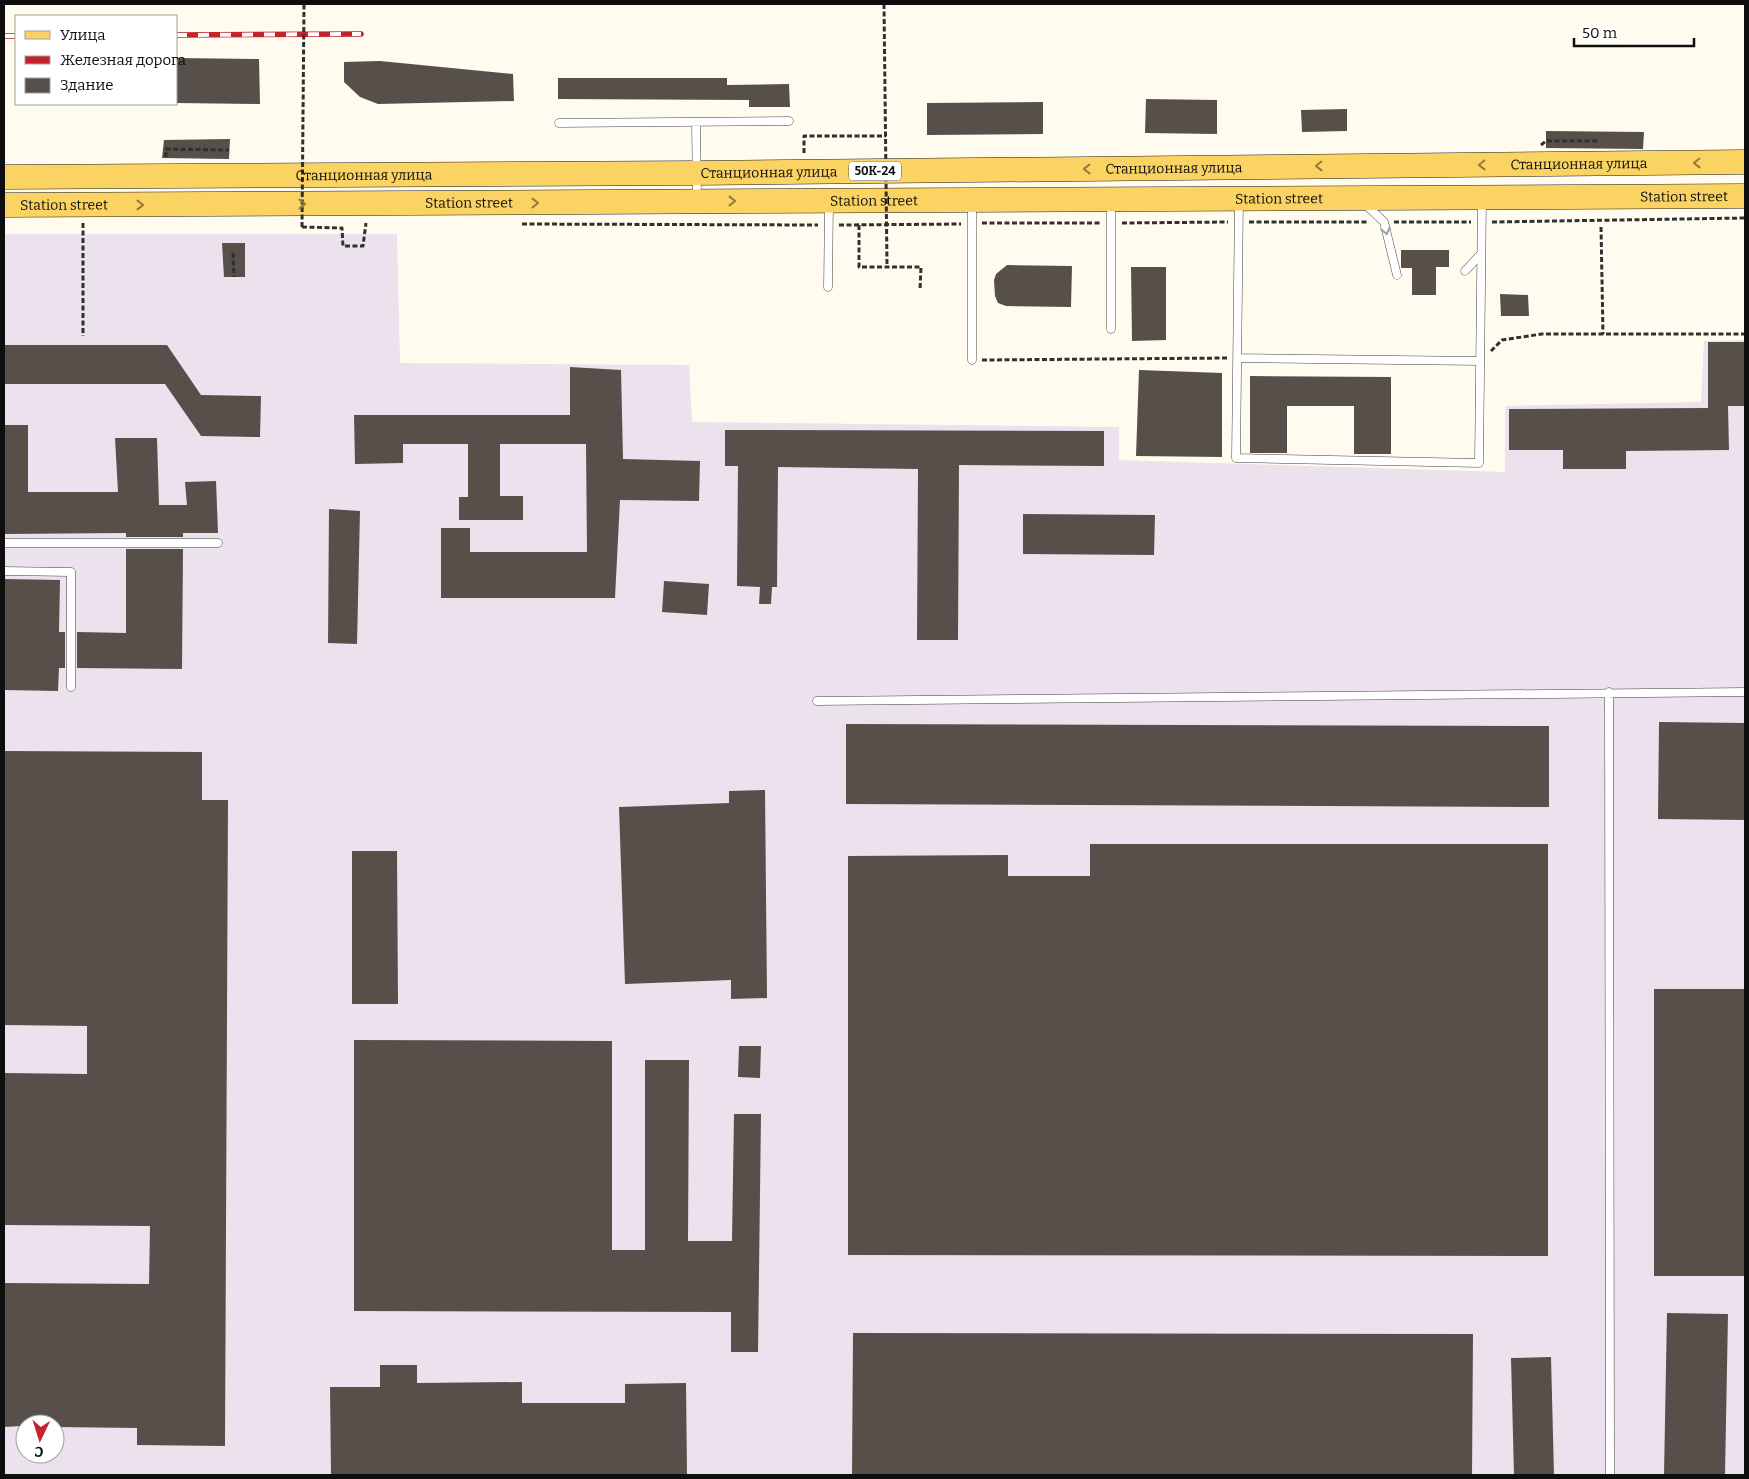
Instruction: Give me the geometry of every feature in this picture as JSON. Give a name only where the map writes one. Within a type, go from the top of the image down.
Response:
[{"type":"main road","name":"Станционная улица","points":[[4,177],[696,173],[1745,162]]},
{"type":"main road","name":"Station street","points":[[4,205],[83,218],[697,202],[1745,196]]},
{"type":"lane","points":[[559,123],[789,121]]},
{"type":"lane","points":[[696,122],[697,202]]},
{"type":"lane","points":[[1358,197],[1384,222],[1397,275]]},
{"type":"lane","points":[[1239,198],[1236,458],[1479,463],[1482,198]]},
{"type":"lane","points":[[972,199],[972,360]]},
{"type":"lane","points":[[1110,199],[1111,328]]},
{"type":"lane","points":[[828,287],[830,201]]},
{"type":"lane","points":[[1465,271],[1481,254]]},
{"type":"lane","points":[[1238,358],[1480,360]]},
{"type":"lane","points":[[4,543],[218,543]]},
{"type":"lane","points":[[4,572],[71,572],[71,687]]},
{"type":"lane","points":[[1609,692],[1610,1475]]},
{"type":"lane","points":[[817,701],[1745,692]]},
{"type":"path","points":[[304,4],[302,227],[342,228],[343,246],[363,246],[366,223]]},
{"type":"path","points":[[884,4],[887,266]]},
{"type":"path","points":[[804,136],[886,136]]},
{"type":"path","points":[[1546,141],[1599,141]]},
{"type":"path","points":[[166,149],[228,150]]},
{"type":"path","points":[[83,218],[83,336]]},
{"type":"path","points":[[512,224],[1110,224],[1482,222],[1745,218]]},
{"type":"path","points":[[295,223],[348,223]]},
{"type":"path","points":[[357,223],[376,223]]},
{"type":"path","points":[[859,225],[859,267],[921,267],[920,290]]},
{"type":"path","points":[[1600,227],[1603,334]]},
{"type":"path","points":[[233,253],[234,277]]},
{"type":"path","points":[[1480,360],[1502,340],[1542,334],[1745,334]]},
{"type":"path","points":[[972,360],[1238,358]]},
{"type":"shaded area","points":[[4,234],[397,234],[400,363],[689,365],[692,422],[1119,427],[1119,460],[1505,472],[1505,406],[1701,402],[1704,341],[1745,340],[1745,1475],[4,1475]]},
{"type":"building","points":[[178,58],[259,59],[260,104],[178,103]]},
{"type":"building","points":[[380,61],[513,74],[514,101],[378,104],[360,97],[344,82],[344,62]]},
{"type":"building","points":[[558,78],[727,78],[727,85],[789,84],[790,107],[749,107],[749,100],[558,99]]},
{"type":"building","points":[[1146,99],[1217,100],[1217,134],[1145,133]]},
{"type":"building","points":[[1043,102],[1043,134],[927,135],[927,103]]},
{"type":"building","points":[[1347,109],[1347,131],[1302,132],[1301,110]]},
{"type":"building","points":[[1546,131],[1644,132],[1643,149],[1546,148]]},
{"type":"building","points":[[230,139],[229,159],[162,158],[164,140]]},
{"type":"building","points":[[222,243],[245,243],[245,277],[224,277]]},
{"type":"building","points":[[1401,250],[1449,250],[1449,267],[1436,267],[1436,295],[1412,295],[1412,268],[1401,268]]},
{"type":"building","points":[[1007,265],[1072,266],[1071,307],[1006,306],[998,303],[995,296],[994,280],[996,274]]},
{"type":"building","points":[[1131,267],[1166,267],[1166,340],[1132,341]]},
{"type":"building","points":[[1500,294],[1528,295],[1529,316],[1501,316]]},
{"type":"building","points":[[1708,342],[1745,342],[1745,406],[1728,406],[1729,450],[1626,451],[1626,469],[1563,469],[1563,450],[1509,450],[1509,409],[1708,408]]},
{"type":"building","points":[[4,345],[167,345],[201,395],[261,396],[260,437],[201,436],[165,384],[4,384]]},
{"type":"building","points":[[570,367],[621,370],[623,459],[700,461],[699,501],[620,500],[615,598],[441,598],[441,528],[470,528],[470,552],[587,552],[586,444],[500,444],[500,496],[523,496],[523,520],[459,520],[459,497],[468,497],[468,444],[403,444],[403,463],[355,464],[354,415],[570,415]]},
{"type":"building","points":[[1139,370],[1222,373],[1222,457],[1136,456]]},
{"type":"building","points":[[1250,376],[1391,377],[1391,454],[1354,454],[1354,406],[1287,406],[1287,453],[1250,453]]},
{"type":"building","points":[[4,425],[28,425],[28,492],[118,492],[115,438],[157,438],[159,505],[187,505],[185,482],[216,481],[218,533],[183,533],[183,537],[126,537],[126,533],[4,534]]},
{"type":"building","points":[[725,430],[1104,431],[1104,466],[959,465],[958,640],[917,640],[918,469],[778,467],[777,587],[772,587],[771,604],[759,604],[760,587],[737,586],[738,466],[725,466]]},
{"type":"building","points":[[329,509],[360,511],[357,644],[328,643]]},
{"type":"building","points":[[1023,514],[1155,515],[1154,555],[1023,554]]},
{"type":"building","points":[[126,549],[183,549],[182,669],[77,668],[77,632],[126,633]]},
{"type":"building","points":[[4,579],[60,580],[59,632],[65,632],[65,668],[59,668],[58,691],[4,690]]},
{"type":"building","points":[[664,581],[709,584],[707,615],[662,612]]},
{"type":"building","points":[[1659,722],[1745,723],[1745,820],[1658,819]]},
{"type":"building","points":[[846,724],[1549,726],[1549,807],[846,804]]},
{"type":"building","points":[[4,751],[202,752],[202,800],[228,800],[225,1446],[137,1445],[137,1428],[65,1427],[65,1414],[15,1414],[15,1426],[4,1427],[4,1283],[149,1284],[150,1226],[4,1225],[4,1073],[87,1074],[87,1026],[4,1025]]},
{"type":"building","points":[[765,790],[767,998],[731,999],[731,980],[625,984],[619,807],[729,803],[729,791]]},
{"type":"building","points":[[1090,844],[1548,844],[1548,1256],[848,1255],[848,856],[1008,855],[1008,876],[1090,876]]},
{"type":"building","points":[[352,851],[397,851],[398,1004],[352,1004]]},
{"type":"building","points":[[1654,989],[1745,989],[1745,1276],[1654,1276]]},
{"type":"building","points":[[354,1040],[612,1041],[612,1250],[645,1250],[645,1060],[689,1060],[688,1241],[732,1241],[734,1114],[761,1114],[758,1352],[731,1352],[731,1312],[354,1311]]},
{"type":"building","points":[[739,1046],[761,1046],[760,1078],[738,1077]]},
{"type":"building","points":[[1667,1313],[1728,1314],[1725,1475],[1664,1475]]},
{"type":"building","points":[[853,1333],[1473,1334],[1472,1475],[852,1475]]},
{"type":"building","points":[[1551,1357],[1554,1475],[1514,1475],[1511,1358]]},
{"type":"building","points":[[380,1365],[417,1365],[417,1383],[522,1382],[522,1403],[625,1403],[625,1384],[686,1383],[687,1475],[331,1475],[330,1387],[380,1387]]},
{"type":"railway","points":[[178,35],[361,34]]},
{"type":"railway","points":[[4,36],[15,36]]}]
